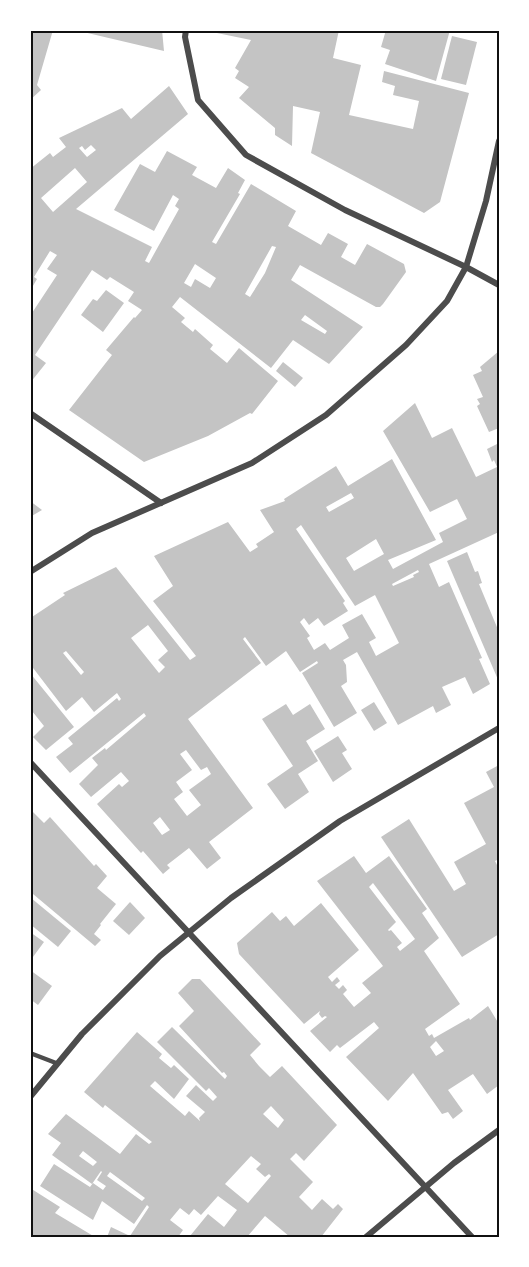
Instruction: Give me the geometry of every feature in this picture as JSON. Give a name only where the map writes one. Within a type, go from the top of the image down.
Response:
[{"type":"street","points":[[186,30],[185,37],[198,100],[246,155],[345,210],[499,285]]},
{"type":"street","points":[[30,572],[92,533],[252,463],[326,415],[405,345],[447,301],[466,267],[486,201],[499,141]]},
{"type":"street","points":[[30,413],[161,503]]},
{"type":"street","points":[[30,1097],[82,1034],[160,956],[231,898],[340,821],[499,728]]},
{"type":"street","points":[[30,762],[472,1237]]},
{"type":"street","points":[[366,1237],[425,1186],[499,1130]]},
{"type":"lane","points":[[30,1053],[56,1063]]},
{"type":"building","points":[[30,30],[53,30],[37,85],[41,90],[30,100]]},
{"type":"building","points":[[162,30],[164,51],[79,31]]},
{"type":"building","points":[[212,30],[339,30],[333,58],[361,65],[349,115],[413,129],[419,101],[393,95],[395,86],[382,82],[384,71],[469,93],[440,202],[424,213],[311,153],[320,112],[293,106],[292,146],[275,135],[275,128],[239,98],[249,87],[235,78],[239,71],[235,68],[251,40],[212,32]]},
{"type":"building","points":[[386,30],[450,30],[436,81],[385,64],[390,50],[381,47]]},
{"type":"building","points":[[452,36],[477,42],[466,85],[441,79]]},
{"type":"building","points":[[169,86],[188,114],[76,209],[152,247],[145,261],[149,263],[179,209],[175,206],[179,199],[173,195],[154,231],[114,210],[140,164],[155,172],[167,151],[197,167],[192,175],[216,188],[228,168],[245,180],[238,193],[240,194],[212,242],[216,244],[251,184],[296,211],[288,226],[321,245],[328,233],[348,244],[341,257],[355,265],[367,244],[404,264],[406,272],[383,304],[376,307],[300,265],[291,280],[363,327],[329,364],[293,340],[271,368],[180,297],[172,307],[185,318],[181,322],[193,332],[195,329],[213,345],[210,349],[227,363],[239,348],[278,381],[252,414],[208,436],[144,462],[69,410],[112,355],[106,350],[142,310],[128,301],[134,292],[110,277],[107,280],[92,270],[35,355],[46,363],[30,383],[30,316],[57,275],[47,269],[57,255],[50,251],[34,277],[37,279],[30,291],[30,178],[33,176],[30,169],[50,153],[53,157],[66,147],[59,138],[122,108],[131,119]],"holes":[[[91,145],[96,150],[87,157],[79,148],[82,146],[85,150]],[[75,168],[87,182],[53,212],[41,198]],[[272,246],[276,247],[265,273],[250,297],[245,294]],[[195,264],[216,278],[210,288],[195,279],[191,287],[184,283]],[[305,315],[327,331],[325,334],[301,320]]]},
{"type":"building","points":[[106,290],[124,303],[103,332],[81,315],[93,299],[97,301]]},
{"type":"building","points":[[499,351],[499,407],[497,405],[499,428],[489,432],[477,406],[480,404],[477,399],[483,397],[473,375],[482,371],[480,367]]},
{"type":"building","points":[[283,362],[303,378],[295,387],[276,371]]},
{"type":"building","points":[[415,403],[432,438],[452,428],[476,477],[497,467],[494,460],[492,462],[487,449],[499,443],[499,532],[429,564],[439,587],[449,582],[482,658],[479,659],[490,684],[473,694],[465,677],[442,687],[451,705],[436,713],[433,706],[398,725],[357,652],[343,660],[346,665],[347,682],[341,686],[357,713],[334,727],[302,673],[318,663],[317,661],[300,672],[286,651],[266,666],[245,637],[243,639],[261,663],[188,719],[253,808],[209,842],[221,858],[207,869],[189,848],[167,865],[170,868],[163,874],[97,804],[119,784],[122,787],[129,781],[121,772],[91,797],[79,784],[98,765],[92,758],[105,748],[106,750],[146,716],[144,713],[70,773],[56,757],[73,744],[68,738],[117,698],[119,701],[121,699],[117,693],[94,712],[82,697],[66,711],[30,664],[30,615],[32,617],[65,595],[63,593],[116,567],[190,660],[196,656],[153,601],[173,586],[154,556],[228,522],[250,552],[258,547],[256,544],[274,532],[260,510],[285,501],[284,499],[336,466],[348,486],[392,459],[436,540],[388,560],[393,569],[443,542],[439,533],[467,519],[457,499],[430,512],[383,431]],"holes":[[[351,493],[354,498],[329,512],[326,507]],[[301,525],[355,606],[375,595],[399,643],[376,656],[369,642],[376,638],[362,614],[342,625],[349,638],[330,650],[325,643],[314,650],[307,638],[310,636],[300,622],[304,618],[309,625],[318,618],[324,626],[348,611],[343,603],[345,601],[296,529]],[[376,539],[384,554],[354,571],[346,558]],[[418,570],[419,572],[413,575],[414,577],[393,586],[392,584]],[[148,625],[168,651],[158,660],[165,667],[159,673],[131,638]],[[66,651],[84,672],[81,675],[63,653]],[[186,750],[201,770],[207,767],[211,774],[189,790],[201,805],[187,816],[174,799],[183,792],[176,782],[192,770],[180,754]],[[160,817],[170,830],[162,835],[153,823]]]},
{"type":"building","points":[[30,501],[42,510],[30,517]]},
{"type":"building","points":[[467,552],[475,572],[478,571],[482,583],[479,584],[499,632],[499,682],[447,561]]},
{"type":"building","points":[[30,673],[74,727],[46,750],[33,737],[44,726],[32,711],[30,713]]},
{"type":"building","points":[[374,702],[387,723],[374,731],[361,710]]},
{"type":"building","points":[[286,704],[293,715],[310,704],[325,729],[306,741],[318,761],[298,774],[309,792],[285,809],[267,784],[293,766],[262,719]]},
{"type":"building","points":[[338,736],[347,750],[342,753],[352,769],[333,782],[314,751]]},
{"type":"building","points":[[499,765],[499,859],[495,861],[499,869],[499,934],[462,957],[381,837],[409,819],[454,891],[466,884],[454,862],[486,844],[464,803],[494,787],[486,772]]},
{"type":"building","points":[[30,809],[44,823],[50,817],[94,866],[96,864],[107,876],[97,888],[116,904],[94,934],[101,940],[95,946],[33,894],[30,897]]},
{"type":"building","points":[[354,856],[366,873],[389,856],[427,909],[422,913],[439,938],[424,951],[460,1004],[425,1029],[429,1036],[432,1034],[434,1038],[469,1018],[470,1020],[488,1006],[499,1024],[499,1085],[487,1094],[473,1074],[448,1090],[463,1111],[453,1119],[448,1112],[442,1114],[413,1073],[388,1101],[346,1057],[379,1028],[374,1022],[340,1048],[337,1045],[330,1052],[310,1031],[327,1017],[322,1018],[320,1011],[304,1024],[239,954],[237,943],[272,912],[280,921],[286,916],[294,926],[321,903],[359,950],[328,977],[332,982],[337,977],[340,981],[335,985],[339,989],[343,985],[347,990],[343,994],[354,1007],[371,993],[362,983],[383,966],[317,881]],"holes":[[[373,883],[415,939],[400,951],[397,947],[402,943],[391,930],[388,930],[396,922],[369,887]],[[436,1041],[444,1051],[436,1056],[430,1047]]]},
{"type":"building","points":[[31,898],[71,931],[58,947],[30,924]]},
{"type":"building","points":[[130,902],[145,918],[129,935],[113,921]]},
{"type":"building","points":[[30,932],[44,942],[30,961]]},
{"type":"building","points":[[30,970],[52,986],[38,1005],[30,999]]},
{"type":"building","points":[[192,979],[200,979],[261,1044],[250,1055],[259,1066],[270,1077],[282,1066],[337,1125],[304,1161],[296,1153],[290,1159],[313,1182],[299,1197],[312,1210],[322,1199],[333,1209],[338,1204],[343,1209],[321,1237],[290,1237],[265,1216],[247,1237],[190,1236],[208,1214],[224,1227],[237,1210],[218,1196],[201,1215],[194,1209],[189,1215],[180,1208],[170,1220],[183,1230],[178,1237],[107,1237],[111,1227],[130,1236],[149,1207],[147,1205],[134,1224],[102,1201],[93,1220],[40,1186],[54,1164],[90,1187],[93,1183],[103,1190],[106,1186],[97,1180],[101,1171],[92,1184],[52,1155],[61,1143],[48,1134],[66,1114],[120,1154],[136,1134],[149,1144],[152,1142],[105,1105],[103,1108],[84,1092],[137,1032],[162,1054],[159,1058],[171,1068],[174,1065],[189,1079],[174,1099],[155,1081],[150,1086],[185,1116],[189,1111],[200,1121],[199,1118],[205,1112],[186,1096],[196,1085],[213,1101],[217,1097],[209,1088],[206,1091],[157,1042],[172,1027],[225,1079],[227,1076],[179,1026],[194,1011],[178,993]],"holes":[[[271,1106],[284,1120],[278,1128],[263,1114]],[[83,1151],[97,1162],[93,1166],[79,1156]],[[251,1156],[261,1164],[256,1169],[265,1177],[269,1174],[271,1176],[248,1203],[225,1184]],[[110,1172],[145,1198],[142,1201],[107,1176]]]},
{"type":"building","points":[[30,1188],[60,1207],[55,1213],[95,1237],[30,1237]]}]
